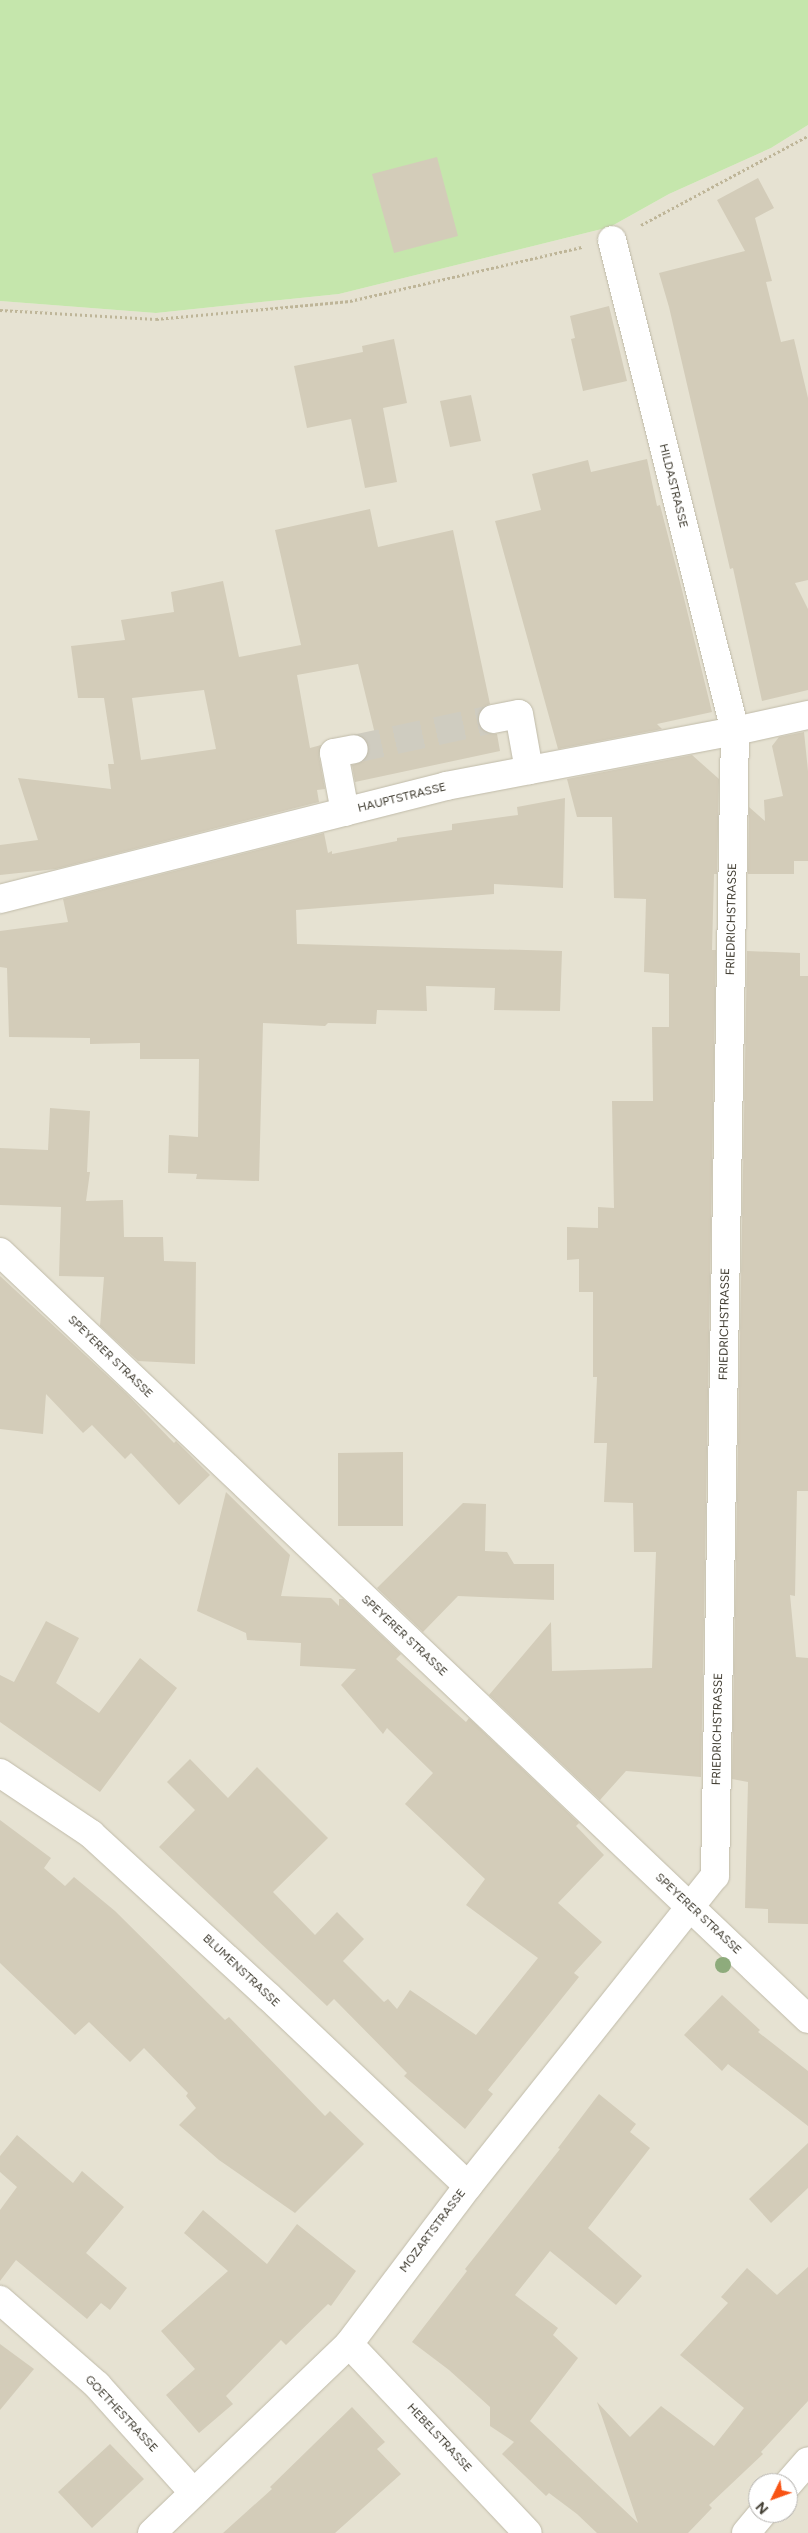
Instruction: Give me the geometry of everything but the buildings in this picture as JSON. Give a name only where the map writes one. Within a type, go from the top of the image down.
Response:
[{"type":"street","name":"HILDASTRASSE","points":[[612,240],[735,732]]},
{"type":"street","points":[[493,719],[519,714],[529,770]]},
{"type":"street","name":"HAUPTSTRASSE","points":[[0,899],[446,786],[735,732],[808,715]]},
{"type":"street","name":"FRIEDRICHSTRASSE","points":[[690,1906],[715,1876],[735,732]]},
{"type":"street","points":[[346,812],[334,753],[354,749]]},
{"type":"street","name":"SPEYERER STRASSE","points":[[0,1252],[808,2019]]},
{"type":"street","name":"BLUMENSTRASSE","points":[[0,1773],[91,1834],[269,1997],[468,2186]]},
{"type":"street","name":"MOZARTSTRASSE","points":[[152,2533],[349,2344],[468,2186],[690,1906]]},
{"type":"street","name":"GOETHESTRASSE","points":[[0,2300],[98,2385],[193,2492]]},
{"type":"street","name":"HEBELSTRASSE","points":[[349,2344],[528,2533]]},
{"type":"street","points":[[798,2473],[808,2461]]},
{"type":"street","points":[[746,2533],[754,2523]]},
{"type":"path","points":[[0,310],[156,319],[350,301],[612,240],[808,136]]},
{"type":"shaded area","points":[[808,125],[808,2533],[0,2533],[0,301],[156,313],[339,294],[610,227],[669,194],[771,148]]},
{"type":"green space","points":[[0,0],[808,0],[808,125],[771,148],[669,194],[610,227],[339,294],[156,313],[0,301]]},
{"type":"tunnel","points":[[354,749],[493,719]]}]
